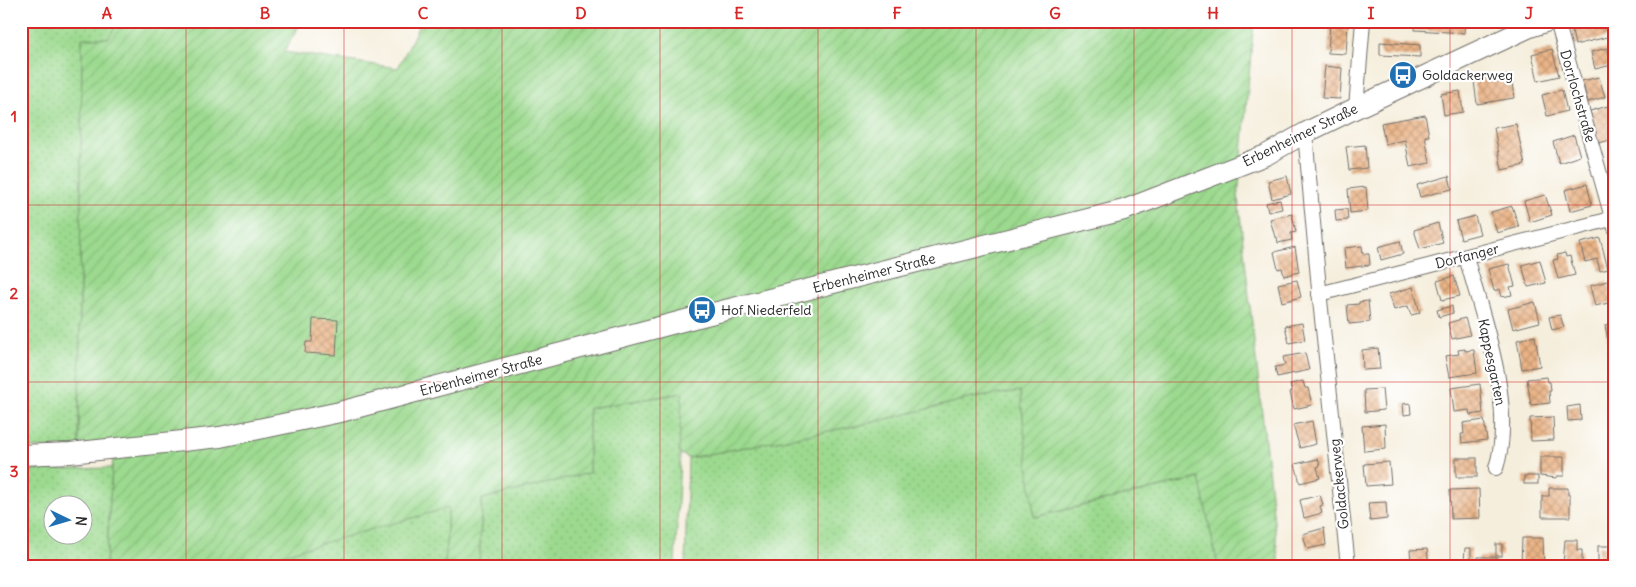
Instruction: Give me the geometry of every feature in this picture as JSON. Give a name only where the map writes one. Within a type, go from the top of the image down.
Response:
[{"type":"street","points":[[1356,108],[1363,21]]},
{"type":"street","name":"Erbenheimer Straße","points":[[21,454],[70,453],[220,436],[340,412],[686,320],[1124,210],[1266,155],[1356,108],[1530,27],[1548,21]]},
{"type":"street","name":"Dorrlochstraße","points":[[1557,21],[1614,222]]},
{"type":"street","name":"Goldackerweg","points":[[1305,133],[1319,294],[1348,566]]},
{"type":"street","name":"Dorfanger","points":[[1319,294],[1614,222]]},
{"type":"street","name":"Kappesgarten","points":[[1466,257],[1492,355],[1502,409],[1503,436],[1496,468]]},
{"type":"green space","points":[[21,21],[119,21],[108,38],[82,39],[79,447],[21,448]]},
{"type":"green space","points":[[119,21],[302,21],[284,52],[398,68],[421,21],[1254,21],[1238,197],[1279,566],[1218,566],[1199,478],[1034,517],[1020,391],[972,398],[870,423],[688,458],[679,453],[682,393],[589,408],[589,473],[482,499],[479,566],[445,566],[448,508],[241,566],[106,566],[115,441],[79,447],[82,38],[108,38]]},
{"type":"green space","points":[[1020,391],[1035,517],[1200,478],[1218,566],[685,566],[688,458],[870,423],[972,398]]},
{"type":"green space","points":[[683,393],[675,566],[479,566],[482,499],[589,473],[589,408]]},
{"type":"green space","points":[[112,468],[106,566],[21,566],[21,470]]},
{"type":"green space","points":[[448,508],[445,566],[241,566],[433,511]]},
{"type":"building","points":[[1416,21],[1465,21],[1464,33],[1415,30]]},
{"type":"building","points":[[1594,21],[1615,21],[1615,35],[1575,45],[1571,27]]},
{"type":"building","points":[[1330,22],[1348,23],[1346,54],[1328,53]]},
{"type":"building","points":[[1380,42],[1420,45],[1420,57],[1380,55]]},
{"type":"building","points":[[1608,48],[1612,65],[1595,69],[1591,52]]},
{"type":"building","points":[[1552,49],[1559,76],[1538,81],[1532,54]]},
{"type":"building","points":[[1325,66],[1342,68],[1340,99],[1322,98]]},
{"type":"building","points":[[1511,75],[1514,98],[1477,104],[1474,81]]},
{"type":"building","points":[[1599,77],[1605,97],[1588,102],[1582,81]]},
{"type":"building","points":[[1562,90],[1567,111],[1547,116],[1542,95]]},
{"type":"building","points":[[1460,91],[1463,112],[1444,115],[1441,94]]},
{"type":"building","points":[[1608,106],[1615,139],[1598,143],[1590,111]]},
{"type":"building","points":[[1425,115],[1429,136],[1425,136],[1430,163],[1410,167],[1405,140],[1385,144],[1381,123]]},
{"type":"building","points":[[1516,124],[1525,165],[1502,170],[1494,128]]},
{"type":"building","points":[[1574,135],[1580,156],[1559,163],[1553,142]]},
{"type":"building","points":[[1365,145],[1367,168],[1349,170],[1346,147]]},
{"type":"building","points":[[1287,176],[1291,194],[1272,199],[1268,181]]},
{"type":"building","points":[[1449,176],[1452,189],[1420,197],[1417,185]]},
{"type":"building","points":[[1587,184],[1592,205],[1570,211],[1565,190]]},
{"type":"building","points":[[1366,187],[1368,211],[1350,213],[1348,189]]},
{"type":"building","points":[[1545,195],[1552,215],[1530,222],[1524,201]]},
{"type":"building","points":[[1280,200],[1282,209],[1268,212],[1266,203]]},
{"type":"building","points":[[1512,206],[1519,227],[1497,233],[1491,212]]},
{"type":"building","points":[[1347,209],[1348,220],[1336,221],[1335,210]]},
{"type":"building","points":[[1292,214],[1296,232],[1291,233],[1292,240],[1278,243],[1270,219]]},
{"type":"building","points":[[1475,216],[1480,234],[1461,239],[1456,221]]},
{"type":"building","points":[[1438,223],[1443,243],[1420,249],[1414,230]]},
{"type":"building","points":[[1600,238],[1608,269],[1600,271],[1597,259],[1585,262],[1580,243]]},
{"type":"building","points":[[1400,241],[1403,254],[1381,260],[1378,247]]},
{"type":"building","points":[[1362,246],[1363,254],[1369,254],[1370,265],[1346,268],[1344,248]]},
{"type":"building","points":[[1295,247],[1299,272],[1284,276],[1282,268],[1278,269],[1274,252]]},
{"type":"building","points":[[1565,253],[1566,257],[1570,256],[1575,275],[1558,279],[1553,260],[1558,259],[1557,255]]},
{"type":"building","points":[[1540,260],[1546,283],[1528,287],[1522,265]]},
{"type":"building","points":[[1509,264],[1515,286],[1510,287],[1512,295],[1502,297],[1500,289],[1494,291],[1488,269]]},
{"type":"building","points":[[1454,276],[1460,296],[1442,300],[1437,281]]},
{"type":"building","points":[[1297,280],[1301,297],[1282,302],[1278,284]]},
{"type":"building","points":[[1607,281],[1613,302],[1595,306],[1590,286]]},
{"type":"building","points":[[1413,287],[1420,313],[1411,315],[1408,306],[1394,310],[1389,294]]},
{"type":"building","points":[[1368,301],[1370,322],[1349,324],[1347,305]]},
{"type":"building","points":[[1535,302],[1540,322],[1513,329],[1508,309]]},
{"type":"building","points":[[1452,306],[1453,313],[1439,317],[1437,310]]},
{"type":"building","points":[[1560,315],[1564,327],[1552,330],[1549,317]]},
{"type":"building","points":[[1615,316],[1615,339],[1608,341],[1605,325],[1612,323],[1611,317]]},
{"type":"building","points":[[1465,318],[1470,335],[1452,339],[1448,323]]},
{"type":"building","points":[[313,319],[338,320],[336,355],[305,353],[306,342],[312,342]]},
{"type":"building","points":[[1302,323],[1305,340],[1289,343],[1285,326]]},
{"type":"building","points":[[1535,336],[1540,366],[1522,369],[1517,340]]},
{"type":"building","points":[[1378,348],[1380,369],[1363,370],[1362,350]]},
{"type":"building","points":[[1465,349],[1465,351],[1474,350],[1477,373],[1449,377],[1445,356],[1459,354],[1458,350]]},
{"type":"building","points":[[1305,353],[1309,370],[1277,377],[1275,367],[1285,365],[1283,357]]},
{"type":"building","points":[[1547,377],[1548,382],[1550,382],[1550,403],[1531,405],[1527,379]]},
{"type":"building","points":[[1303,381],[1305,388],[1308,388],[1312,405],[1294,409],[1290,384]]},
{"type":"building","points":[[1480,384],[1483,413],[1470,415],[1469,410],[1454,412],[1451,388]]},
{"type":"building","points":[[1382,389],[1384,410],[1365,412],[1364,390]]},
{"type":"building","points":[[1410,403],[1411,414],[1404,415],[1403,404]]},
{"type":"building","points":[[1580,405],[1581,420],[1568,421],[1567,407]]},
{"type":"building","points":[[1553,417],[1554,440],[1531,441],[1530,418]]},
{"type":"building","points":[[1484,420],[1487,440],[1462,443],[1461,434],[1464,434],[1463,423]]},
{"type":"building","points":[[1312,421],[1316,444],[1300,448],[1293,425]]},
{"type":"building","points":[[1385,424],[1386,449],[1364,451],[1362,426]]},
{"type":"building","points":[[1540,457],[1564,457],[1564,476],[1557,476],[1557,478],[1540,476]]},
{"type":"building","points":[[1456,458],[1477,458],[1477,477],[1456,477]]},
{"type":"building","points":[[1318,459],[1320,466],[1317,467],[1320,478],[1300,483],[1295,464]]},
{"type":"building","points":[[1389,462],[1391,484],[1366,486],[1364,464]]},
{"type":"building","points":[[1524,476],[1538,476],[1538,484],[1524,484]]},
{"type":"building","points":[[1549,488],[1568,488],[1568,495],[1570,495],[1570,517],[1542,517],[1542,496],[1549,496]]},
{"type":"building","points":[[1479,489],[1480,518],[1451,519],[1450,490]]},
{"type":"building","points":[[1320,495],[1323,505],[1320,506],[1322,513],[1304,518],[1300,500]]},
{"type":"building","points":[[1386,502],[1387,519],[1370,521],[1368,503]]},
{"type":"building","points":[[1324,528],[1326,545],[1307,549],[1303,534]]},
{"type":"building","points":[[1522,538],[1543,538],[1544,566],[1521,566]]},
{"type":"building","points":[[1565,540],[1577,540],[1577,550],[1582,550],[1582,565],[1563,565]]},
{"type":"building","points":[[1496,544],[1502,544],[1502,556],[1496,556]]},
{"type":"building","points":[[1598,546],[1615,546],[1615,566],[1598,566]]},
{"type":"building","points":[[1465,548],[1471,548],[1471,562],[1464,562]]},
{"type":"building","points":[[1427,549],[1429,566],[1404,566],[1403,561],[1411,561],[1410,550]]},
{"type":"building","points":[[1478,557],[1496,557],[1496,566],[1479,566]]},
{"type":"building","points":[[1444,561],[1463,561],[1463,566],[1445,566]]},
{"type":"place","name":"Goldackerweg","points":[[1403,75]]},
{"type":"place","name":"Hof Niederfeld","points":[[702,310]]}]
